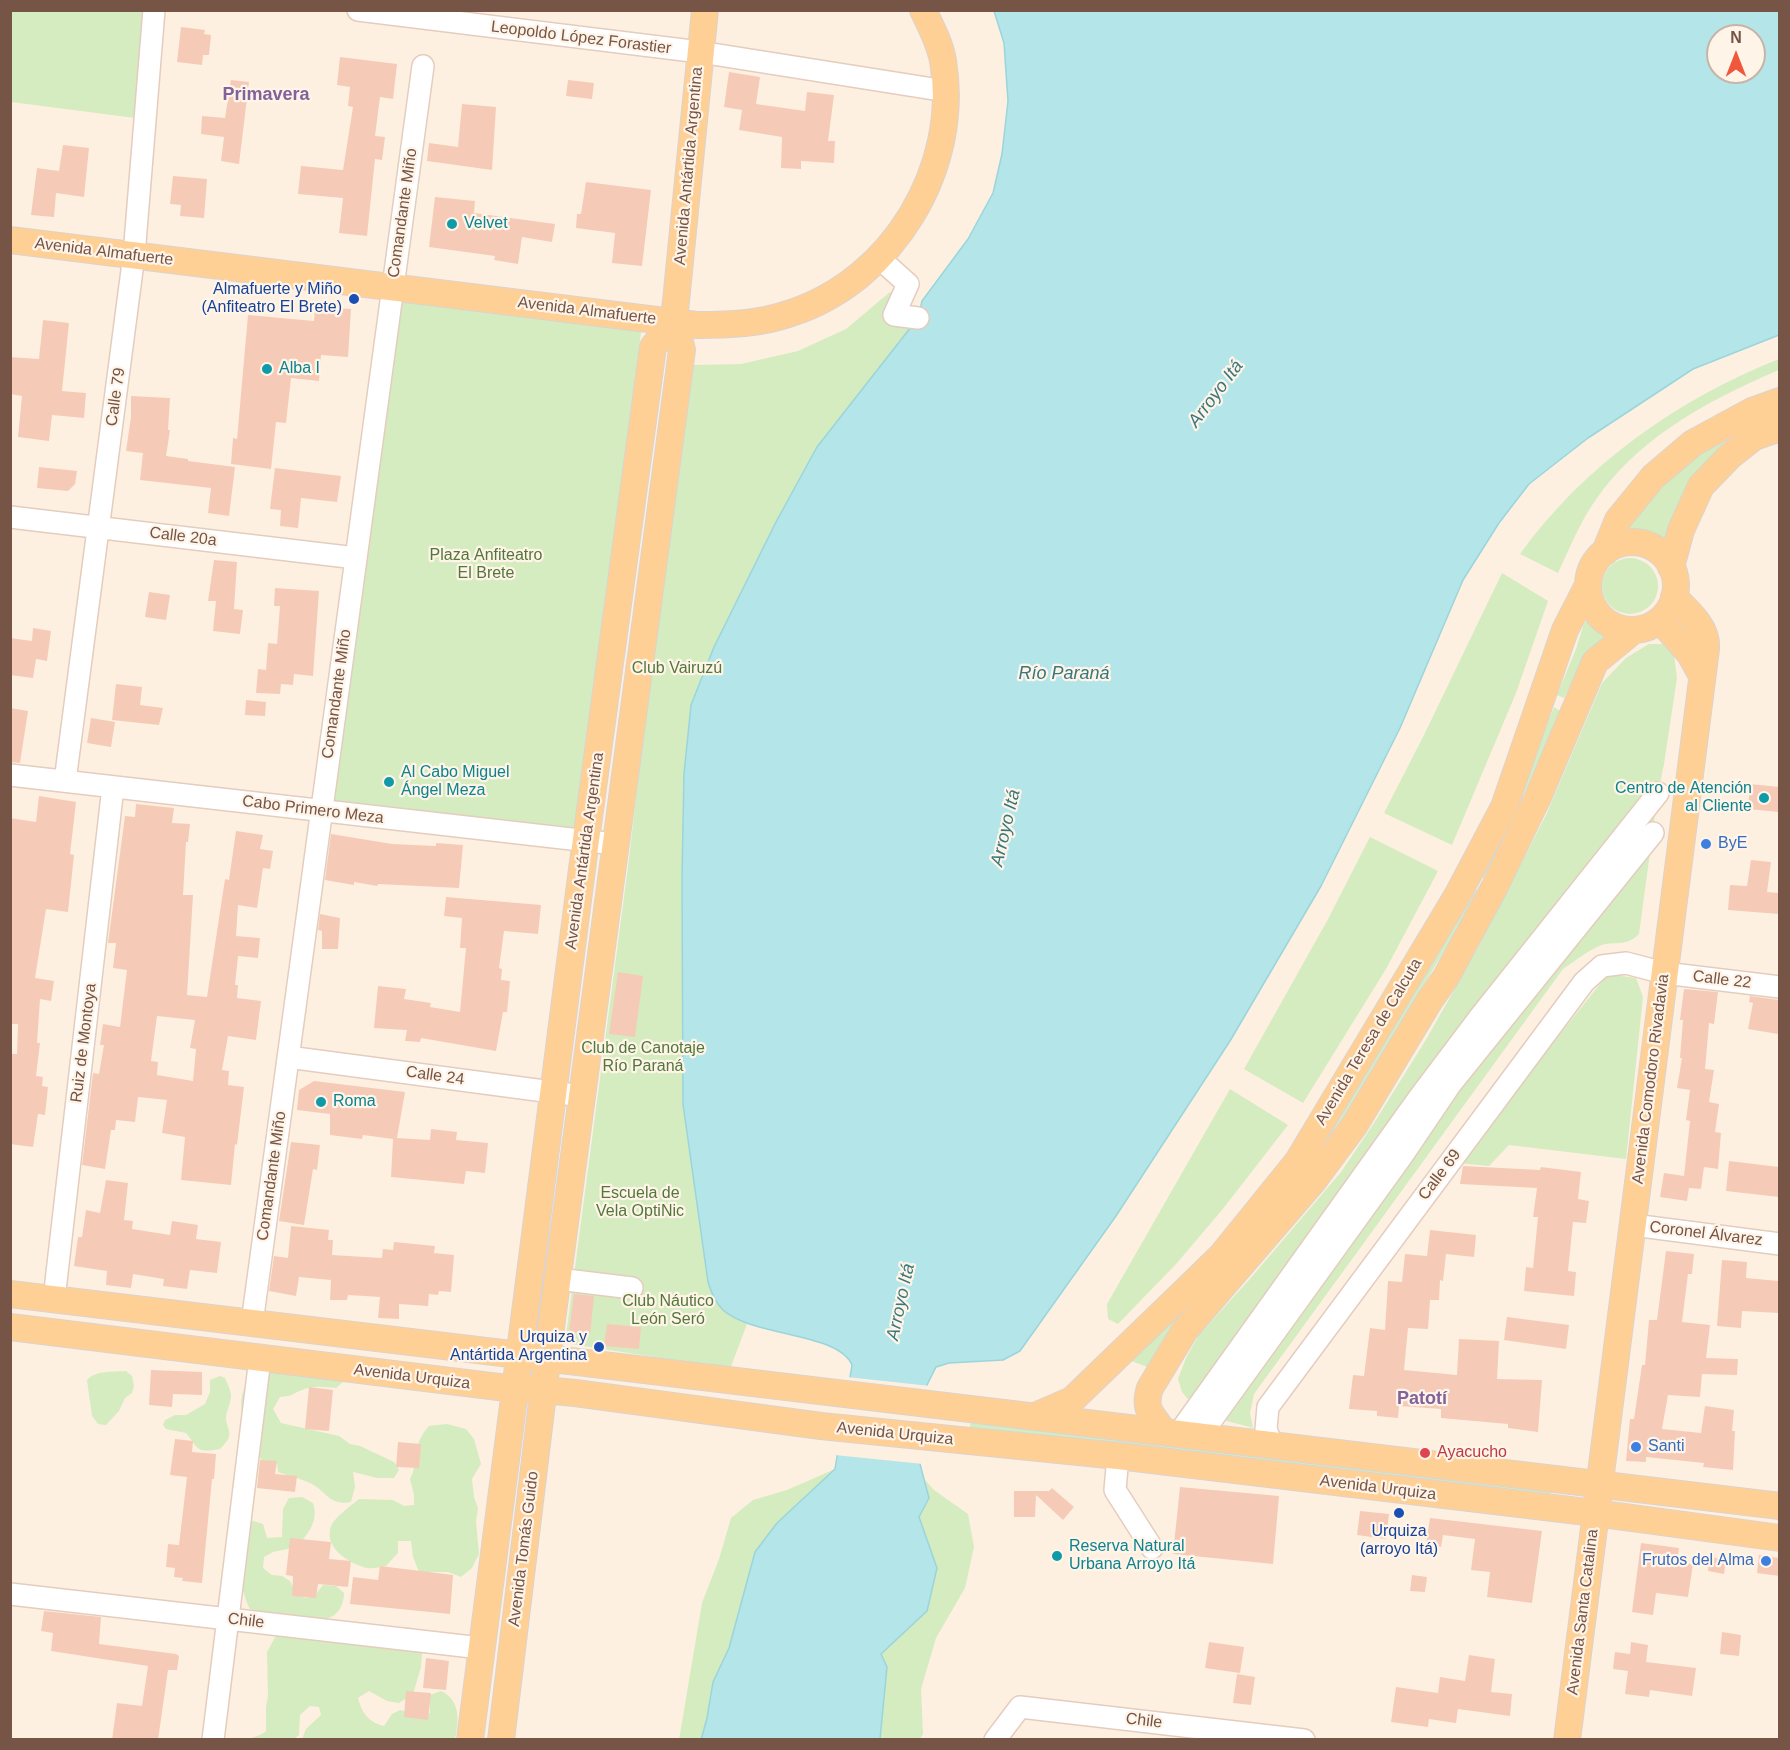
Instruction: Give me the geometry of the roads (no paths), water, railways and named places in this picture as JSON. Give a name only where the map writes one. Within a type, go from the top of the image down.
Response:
[{"type":"main road","name":"Avenida Antártida Argentina","points":[[548,1359],[682,350],[674,321],[705,10]]},
{"type":"main road","name":"Avenida Almafuerte","points":[[10,240],[697,325],[745,324],[792,313],[836,292],[879,258],[906,227],[928,184],[942,138],[946,91],[943,61],[938,42],[924,10]]},
{"type":"main road","name":"Avenida Antártida Argentina","points":[[515,1389],[653,347],[674,321]]},
{"type":"main road","name":"Avenida Teresa de Calcuta","points":[[1034,1416],[1071,1400],[1182,1294],[1221,1255],[1298,1161],[1457,896],[1504,807],[1565,630],[1588,585],[1590,572],[1605,552],[1618,520],[1653,477],[1693,443],[1752,411],[1779,401]]},
{"type":"main road","points":[[1671,567],[1681,530],[1701,486],[1730,456],[1754,437],[1779,428]]},
{"type":"main road","points":[[1605,552],[1618,544],[1633,542],[1647,545],[1660,553],[1671,567],[1675,576],[1674,597],[1660,620],[1690,654],[1701,675]]},
{"type":"main road","points":[[1588,585],[1590,599],[1596,612],[1607,622],[1620,628],[1634,630]]},
{"type":"main road","name":"Avenida Comodoro Rivadavia","points":[[1600,1484],[1707,639],[1700,625],[1674,597]]},
{"type":"main road","name":"Avenida Teresa de Calcuta","points":[[1181,1434],[1148,1410],[1147,1398],[1150,1388],[1185,1330],[1314,1180],[1354,1126],[1446,976],[1494,888],[1538,797],[1595,662],[1634,630],[1648,627],[1660,620]]},
{"type":"main road","name":"Avenida Urquiza","points":[[10,1294],[1779,1506]]},
{"type":"main road","name":"Avenida Urquiza","points":[[10,1327],[515,1389],[543,1390],[821,1426],[1118,1456],[1595,1513],[1779,1538]]},
{"type":"main road","name":"Avenida Tomás Guido","points":[[501,1740],[548,1359]]},
{"type":"main road","name":"Avenida Tomás Guido","points":[[470,1740],[515,1389]]},
{"type":"main road","name":"Avenida Santa Catalina","points":[[1567,1740],[1600,1484]]},
{"type":"street","name":"Calle 79","points":[[65,781],[135,255],[154,10]]},
{"type":"street","name":"Leopoldo López Forastier","points":[[358,10],[415,14],[700,52],[946,91]]},
{"type":"street","name":"Comandante Miño","points":[[252,1323],[423,66]]},
{"type":"street","points":[[879,258],[908,284],[894,315],[918,318]]},
{"type":"street","name":"Calle 20a","points":[[10,517],[356,558]]},
{"type":"street","name":"Cabo Primero Meza","points":[[10,775],[615,844]]},
{"type":"street","name":"Ruiz de Montoya","points":[[54,1299],[113,787]]},
{"type":"street","points":[[1181,1434],[1418,1099],[1479,1018],[1658,793]]},
{"type":"street","points":[[1181,1434],[1397,1164],[1450,1085],[1653,833]]},
{"type":"street","name":"Calle 69","points":[[1272,1445],[1266,1429],[1268,1407],[1584,982],[1602,966],[1626,963],[1664,973]]},
{"type":"street","name":"Calle 22","points":[[1664,973],[1779,987]]},
{"type":"street","name":"Calle 24","points":[[288,1057],[582,1096]]},
{"type":"street","name":"Coronel Álvarez","points":[[1633,1225],[1779,1244]]},
{"type":"street","points":[[558,1279],[632,1288]]},
{"type":"street","points":[[213,1740],[260,1358]]},
{"type":"street","points":[[1118,1456],[1115,1490],[1152,1548]]},
{"type":"street","name":"Chile","points":[[10,1594],[481,1648]]},
{"type":"street","name":"Chile","points":[[995,1740],[1020,1707],[1304,1740]]},
{"type":"water","name":"Río Paraná","points":[[994,11],[1779,11],[1779,335],[1693,369],[1588,438],[1529,484],[1499,523],[1463,580],[1400,728],[1321,886],[1230,1041],[1116,1216],[1020,1351],[1003,1360],[949,1363],[936,1367],[924,1391],[920,1464],[929,1498],[919,1517],[937,1568],[927,1611],[881,1654],[887,1667],[880,1739],[701,1740],[713,1682],[729,1648],[755,1552],[777,1523],[835,1469],[852,1365],[844,1354],[830,1346],[737,1319],[720,1307],[708,1282],[683,1104],[684,774],[691,705],[714,647],[776,522],[817,447],[918,318],[922,301],[968,239],[993,193],[1002,154],[1008,101],[1004,43]]},
{"type":"place","name":"Velvet","points":[[452,224]]},
{"type":"place","name":"Almafuerte y Miño (Anfiteatro El Brete)","points":[[354,299]]},
{"type":"place","name":"Alba I","points":[[267,369]]},
{"type":"place","name":"Al Cabo Miguel Ángel Meza","points":[[389,782]]},
{"type":"place","name":"Centro de Atención al Cliente","points":[[1764,798]]},
{"type":"place","name":"ByE","points":[[1706,844]]},
{"type":"place","name":"Roma","points":[[321,1102]]},
{"type":"place","name":"Urquiza y Antártida Argentina","points":[[599,1347]]},
{"type":"place","name":"Santi","points":[[1636,1447]]},
{"type":"place","name":"Ayacucho","points":[[1425,1453]]},
{"type":"place","name":"Urquiza (arroyo Itá)","points":[[1399,1513]]},
{"type":"place","name":"Reserva Natural Urbana Arroyo Itá","points":[[1057,1556]]},
{"type":"place","name":"Frutos del Alma","points":[[1766,1561]]},
{"type":"district","name":"Primavera","points":[[266,95]]},
{"type":"district","name":"Patotí","points":[[1422,1399]]},
{"type":"water label","name":"Arroyo Itá","points":[[1216,394]]},
{"type":"water label","name":"Arroyo Itá","points":[[1006,828]]},
{"type":"water label","name":"Arroyo Itá","points":[[901,1302]]},
{"type":"park label","name":"Plaza Anfiteatro El Brete","points":[[486,565]]},
{"type":"park label","name":"Club Vairuzú","points":[[677,669]]},
{"type":"park label","name":"Club de Canotaje Río Paraná","points":[[643,1058]]},
{"type":"park label","name":"Escuela de Vela OptiNic","points":[[640,1203]]},
{"type":"park label","name":"Club Náutico León Seró","points":[[668,1311]]}]
